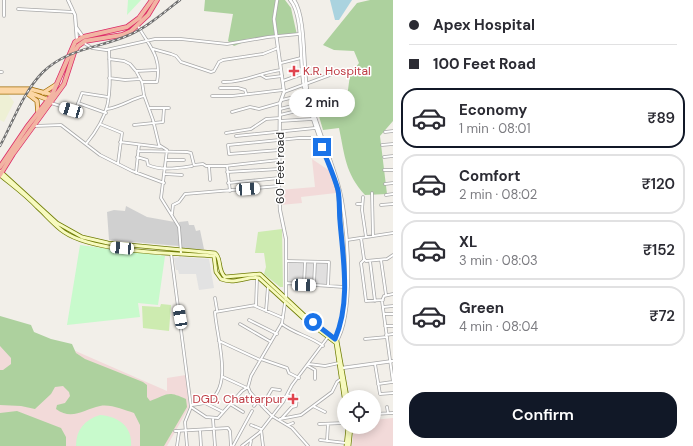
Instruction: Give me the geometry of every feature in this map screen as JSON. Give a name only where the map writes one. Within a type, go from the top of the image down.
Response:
[{"type":"highway","points":[[54,96],[72,46],[76,40],[127,27],[139,18],[152,0]]},
{"type":"highway","points":[[1,174],[7,162],[50,101],[64,84],[75,50],[82,43],[122,35],[138,26],[148,15],[156,0]]},
{"type":"highway","points":[[0,167],[38,113],[50,101]]},
{"type":"main road","points":[[42,93],[58,82]]},
{"type":"main road","points":[[0,90],[30,89],[54,96]]},
{"type":"main road","points":[[0,90],[40,96],[50,101]]},
{"type":"main road","points":[[24,93],[33,96],[37,101],[38,113]]},
{"type":"main road","points":[[1,174],[57,223],[72,233],[94,241],[171,253],[181,252],[217,254],[220,270],[225,277],[260,274],[328,337],[335,341],[344,390]]},
{"type":"main road","points":[[123,246],[214,256],[216,272],[221,279],[244,281],[257,277],[286,299],[335,341],[342,368],[345,390]]},
{"type":"main road","points":[[347,445],[348,434]]},
{"type":"main road","points":[[347,445],[350,434]]},
{"type":"street","points":[[4,0],[4,16]]},
{"type":"street","points":[[68,0],[74,12],[76,40]]},
{"type":"street","name":"60 Feet road","points":[[277,0],[274,19],[284,91],[280,109],[279,186],[280,210],[286,239],[286,299]]},
{"type":"street","points":[[290,0],[295,8],[299,34],[302,74],[340,200],[340,221],[344,250],[344,287],[342,322],[335,341]]},
{"type":"street","points":[[294,0],[301,16],[305,84],[309,108],[318,138],[330,165],[342,200],[348,268],[345,318],[335,341]]},
{"type":"street","points":[[18,9],[74,12]]},
{"type":"street","points":[[138,26],[157,57],[157,82],[142,82]]},
{"type":"street","points":[[76,27],[83,37]]},
{"type":"street","points":[[82,43],[96,49],[109,50],[146,40],[181,39],[227,44],[299,34]]},
{"type":"street","points":[[153,49],[176,56],[181,62],[210,72],[214,71],[219,62],[223,60],[263,54],[278,48]]},
{"type":"street","points":[[86,144],[100,124],[107,109],[109,98],[109,50]]},
{"type":"street","points":[[280,64],[301,58]]},
{"type":"street","points":[[109,59],[124,61],[130,64],[136,71],[142,82],[144,96],[150,108],[160,147]]},
{"type":"street","points":[[136,71],[157,70]]},
{"type":"street","points":[[223,82],[239,81],[270,71],[281,70]]},
{"type":"street","points":[[212,96],[232,96],[246,93],[284,91],[338,72]]},
{"type":"street","points":[[282,81],[302,74]]},
{"type":"street","points":[[261,75],[266,78],[282,76]]},
{"type":"street","points":[[109,78],[124,80],[140,79]]},
{"type":"street","points":[[220,88],[242,89],[245,90],[246,93]]},
{"type":"street","points":[[310,97],[331,92]]},
{"type":"street","points":[[50,101],[73,110],[82,93],[109,98]]},
{"type":"street","points":[[232,112],[250,107],[259,109],[306,94]]},
{"type":"street","points":[[107,109],[124,105],[132,99],[144,96]]},
{"type":"street","points":[[280,109],[308,102]]},
{"type":"street","points":[[78,103],[106,113]]},
{"type":"street","points":[[150,108],[170,108]]},
{"type":"street","points":[[134,125],[163,122],[164,108]]},
{"type":"street","points":[[280,118],[309,108]]},
{"type":"street","points":[[226,133],[252,129],[266,120],[280,118],[312,119]]},
{"type":"street","points":[[100,124],[121,131],[118,163]]},
{"type":"street","points":[[33,126],[61,125],[100,155],[136,173],[164,183]]},
{"type":"street","points":[[236,136],[315,128]]},
{"type":"street","points":[[385,132],[393,131]]},
{"type":"street","points":[[280,150],[229,154],[228,145],[318,138]]},
{"type":"street","points":[[120,142],[160,147],[166,149],[168,152]]},
{"type":"street","points":[[382,145],[393,144]]},
{"type":"street","points":[[136,173],[139,145]]},
{"type":"street","points":[[138,151],[187,152],[191,153],[194,165],[203,164],[209,166],[227,166],[280,160]]},
{"type":"street","points":[[168,152],[162,200],[180,230],[181,252]]},
{"type":"street","points":[[384,157],[393,156]]},
{"type":"street","points":[[137,158],[147,160],[148,165],[151,166],[165,168],[192,166]]},
{"type":"street","points":[[166,160],[184,160]]},
{"type":"street","points":[[209,166],[210,180]]},
{"type":"street","points":[[227,166],[230,191]]},
{"type":"street","points":[[227,172],[280,169]]},
{"type":"street","points":[[384,170],[393,170]]},
{"type":"street","points":[[165,174],[182,175]]},
{"type":"street","points":[[228,183],[279,178]]},
{"type":"street","points":[[385,184],[393,183]]},
{"type":"street","points":[[172,215],[173,205],[180,201],[183,194],[279,186]]},
{"type":"street","points":[[372,193],[373,236]]},
{"type":"street","points":[[386,195],[393,194]]},
{"type":"street","points":[[364,197],[362,205],[366,237]]},
{"type":"street","points":[[357,204],[367,206]]},
{"type":"street","points":[[381,205],[393,204]]},
{"type":"street","points":[[346,240],[393,233]]},
{"type":"street","points":[[361,238],[364,260],[361,263],[365,299],[367,302],[382,300],[386,295],[393,294]]},
{"type":"street","points":[[171,253],[192,406],[186,420],[187,446]]},
{"type":"street","points":[[364,260],[381,260],[393,255]]},
{"type":"street","points":[[381,260],[386,295]]},
{"type":"street","points":[[286,261],[329,262],[328,286]]},
{"type":"street","points":[[370,261],[375,301]]},
{"type":"street","points":[[304,285],[305,262]]},
{"type":"street","points":[[314,285],[315,262]]},
{"type":"street","points":[[255,306],[257,304],[257,277]]},
{"type":"street","points":[[286,283],[344,287]]},
{"type":"street","points":[[266,311],[268,285]]},
{"type":"street","points":[[192,406],[205,403],[210,400],[219,388],[223,377],[215,313],[217,310],[216,298]]},
{"type":"street","points":[[286,299],[282,323],[249,380],[248,387],[250,392],[272,416],[288,425],[308,446]]},
{"type":"street","points":[[378,384],[393,382],[382,300]]},
{"type":"street","points":[[217,310],[255,306],[283,318]]},
{"type":"street","points":[[383,307],[393,306]]},
{"type":"street","points":[[384,314],[393,314]]},
{"type":"street","points":[[250,320],[277,334]]},
{"type":"street","points":[[282,323],[290,331],[310,337],[323,346]]},
{"type":"street","points":[[240,324],[271,342]]},
{"type":"street","points":[[385,326],[393,326]]},
{"type":"street","points":[[365,339],[393,334]]},
{"type":"street","points":[[242,446],[252,439],[272,416],[292,385],[323,346],[328,337]]},
{"type":"street","points":[[219,341],[261,360],[286,368],[289,373],[298,378]]},
{"type":"street","points":[[342,368],[391,362]]},
{"type":"street","points":[[308,365],[325,366],[339,363]]},
{"type":"street","points":[[375,364],[380,394],[393,393]]},
{"type":"street","points":[[308,365],[315,370],[315,379]]},
{"type":"street","points":[[223,377],[248,387]]},
{"type":"street","points":[[278,419],[300,416],[332,392],[337,382],[341,379]]},
{"type":"street","points":[[192,406],[202,415],[213,419],[220,417],[230,404],[248,387]]},
{"type":"street","points":[[262,406],[272,389],[280,390]]},
{"type":"street","points":[[282,418],[292,407],[296,406],[298,399],[287,394]]},
{"type":"street","points":[[254,406],[258,401]]},
{"type":"street","points":[[205,403],[223,412]]},
{"type":"street","points":[[230,404],[243,412]]},
{"type":"street","points":[[313,406],[325,412]]},
{"type":"street","points":[[388,406],[388,413]]},
{"type":"street","points":[[232,446],[252,411]]},
{"type":"street","points":[[381,414],[393,412]]},
{"type":"street","points":[[213,419],[214,446]]},
{"type":"street","points":[[288,425],[293,423]]},
{"type":"street","points":[[319,424],[337,423]]},
{"type":"street","points":[[327,441],[328,424]]},
{"type":"street","points":[[251,425],[261,429]]},
{"type":"street","points":[[176,431],[214,428],[229,429],[232,446]]},
{"type":"street","points":[[261,429],[263,446]]},
{"type":"street","points":[[200,430],[201,446]]},
{"type":"street","points":[[177,446],[179,431]]},
{"type":"street","points":[[250,446],[252,439]]},
{"type":"street","points":[[320,440],[347,445]]},
{"type":"shaded area","points":[[312,159],[330,171],[336,193],[301,197],[302,203],[280,205],[279,190],[315,187]]},
{"type":"shaded area","points":[[126,206],[147,217],[175,222],[179,228],[179,246],[109,240],[107,212],[114,210],[125,211]]},
{"type":"shaded area","points":[[188,221],[189,225],[194,225],[196,231],[200,230],[204,249],[182,249],[179,222]]},
{"type":"shaded area","points":[[179,253],[181,253],[181,257],[209,259],[214,288],[199,290],[196,274],[179,274],[178,270],[176,270],[174,258],[179,257]]},
{"type":"shaded area","points":[[289,260],[330,262],[330,285],[340,285],[340,288],[288,286]]},
{"type":"shaded area","points":[[0,318],[167,391],[167,378],[186,375],[189,407],[167,446],[0,446]]},
{"type":"shaded area","points":[[393,418],[393,446],[352,446],[353,434],[381,434],[381,419]]},
{"type":"green space","points":[[128,0],[141,0],[127,15]]},
{"type":"green space","points":[[205,0],[285,0],[291,8],[297,35],[245,39],[244,42],[234,46],[228,41],[233,14],[204,11]]},
{"type":"green space","points":[[370,0],[393,0],[393,121],[380,136],[387,194],[365,195],[358,187],[350,172],[339,128],[323,130],[316,106],[347,97],[350,75],[359,63],[354,51],[334,50],[323,45],[357,3]]},
{"type":"green space","points":[[0,93],[8,94],[14,102],[4,122],[0,120]]},
{"type":"green space","points":[[282,229],[283,287],[280,287],[264,274],[266,267],[264,253],[255,253],[258,232]]},
{"type":"green space","points":[[80,245],[165,256],[158,305],[138,303],[140,317],[67,325]]},
{"type":"green space","points":[[161,304],[171,305],[169,331],[143,328],[142,306],[160,307]]},
{"type":"green space","points":[[0,316],[31,325],[34,332],[51,339],[72,344],[76,353],[85,359],[143,382],[147,385],[147,397],[150,401],[167,394],[186,399],[187,407],[164,446],[140,446],[140,425],[134,413],[109,406],[94,407],[73,414],[67,414],[56,409],[57,405],[65,403],[70,396],[69,392],[63,386],[55,387],[51,394],[35,409],[21,406],[0,405],[0,370],[3,370],[11,364],[11,358],[0,346]]},
{"type":"green space","points":[[17,411],[61,428],[66,437],[66,446],[0,446],[0,413]]},
{"type":"green space","points":[[100,415],[112,417],[123,423],[129,433],[131,446],[76,446],[79,430],[82,426],[94,417]]},
{"type":"water","points":[[330,0],[352,0],[339,20],[335,20]]},
{"type":"railway","points":[[0,146],[24,98],[43,72],[53,64],[74,53],[136,32],[156,19],[180,0]]},
{"type":"place","name":"K.R. Hospital","points":[[294,71]]},
{"type":"place","name":"DGD, Chattarpur","points":[[293,399]]},
{"type":"route","points":[[313,322],[335,339],[342,322],[344,305],[345,267],[340,221],[340,200],[322,147]]}]
